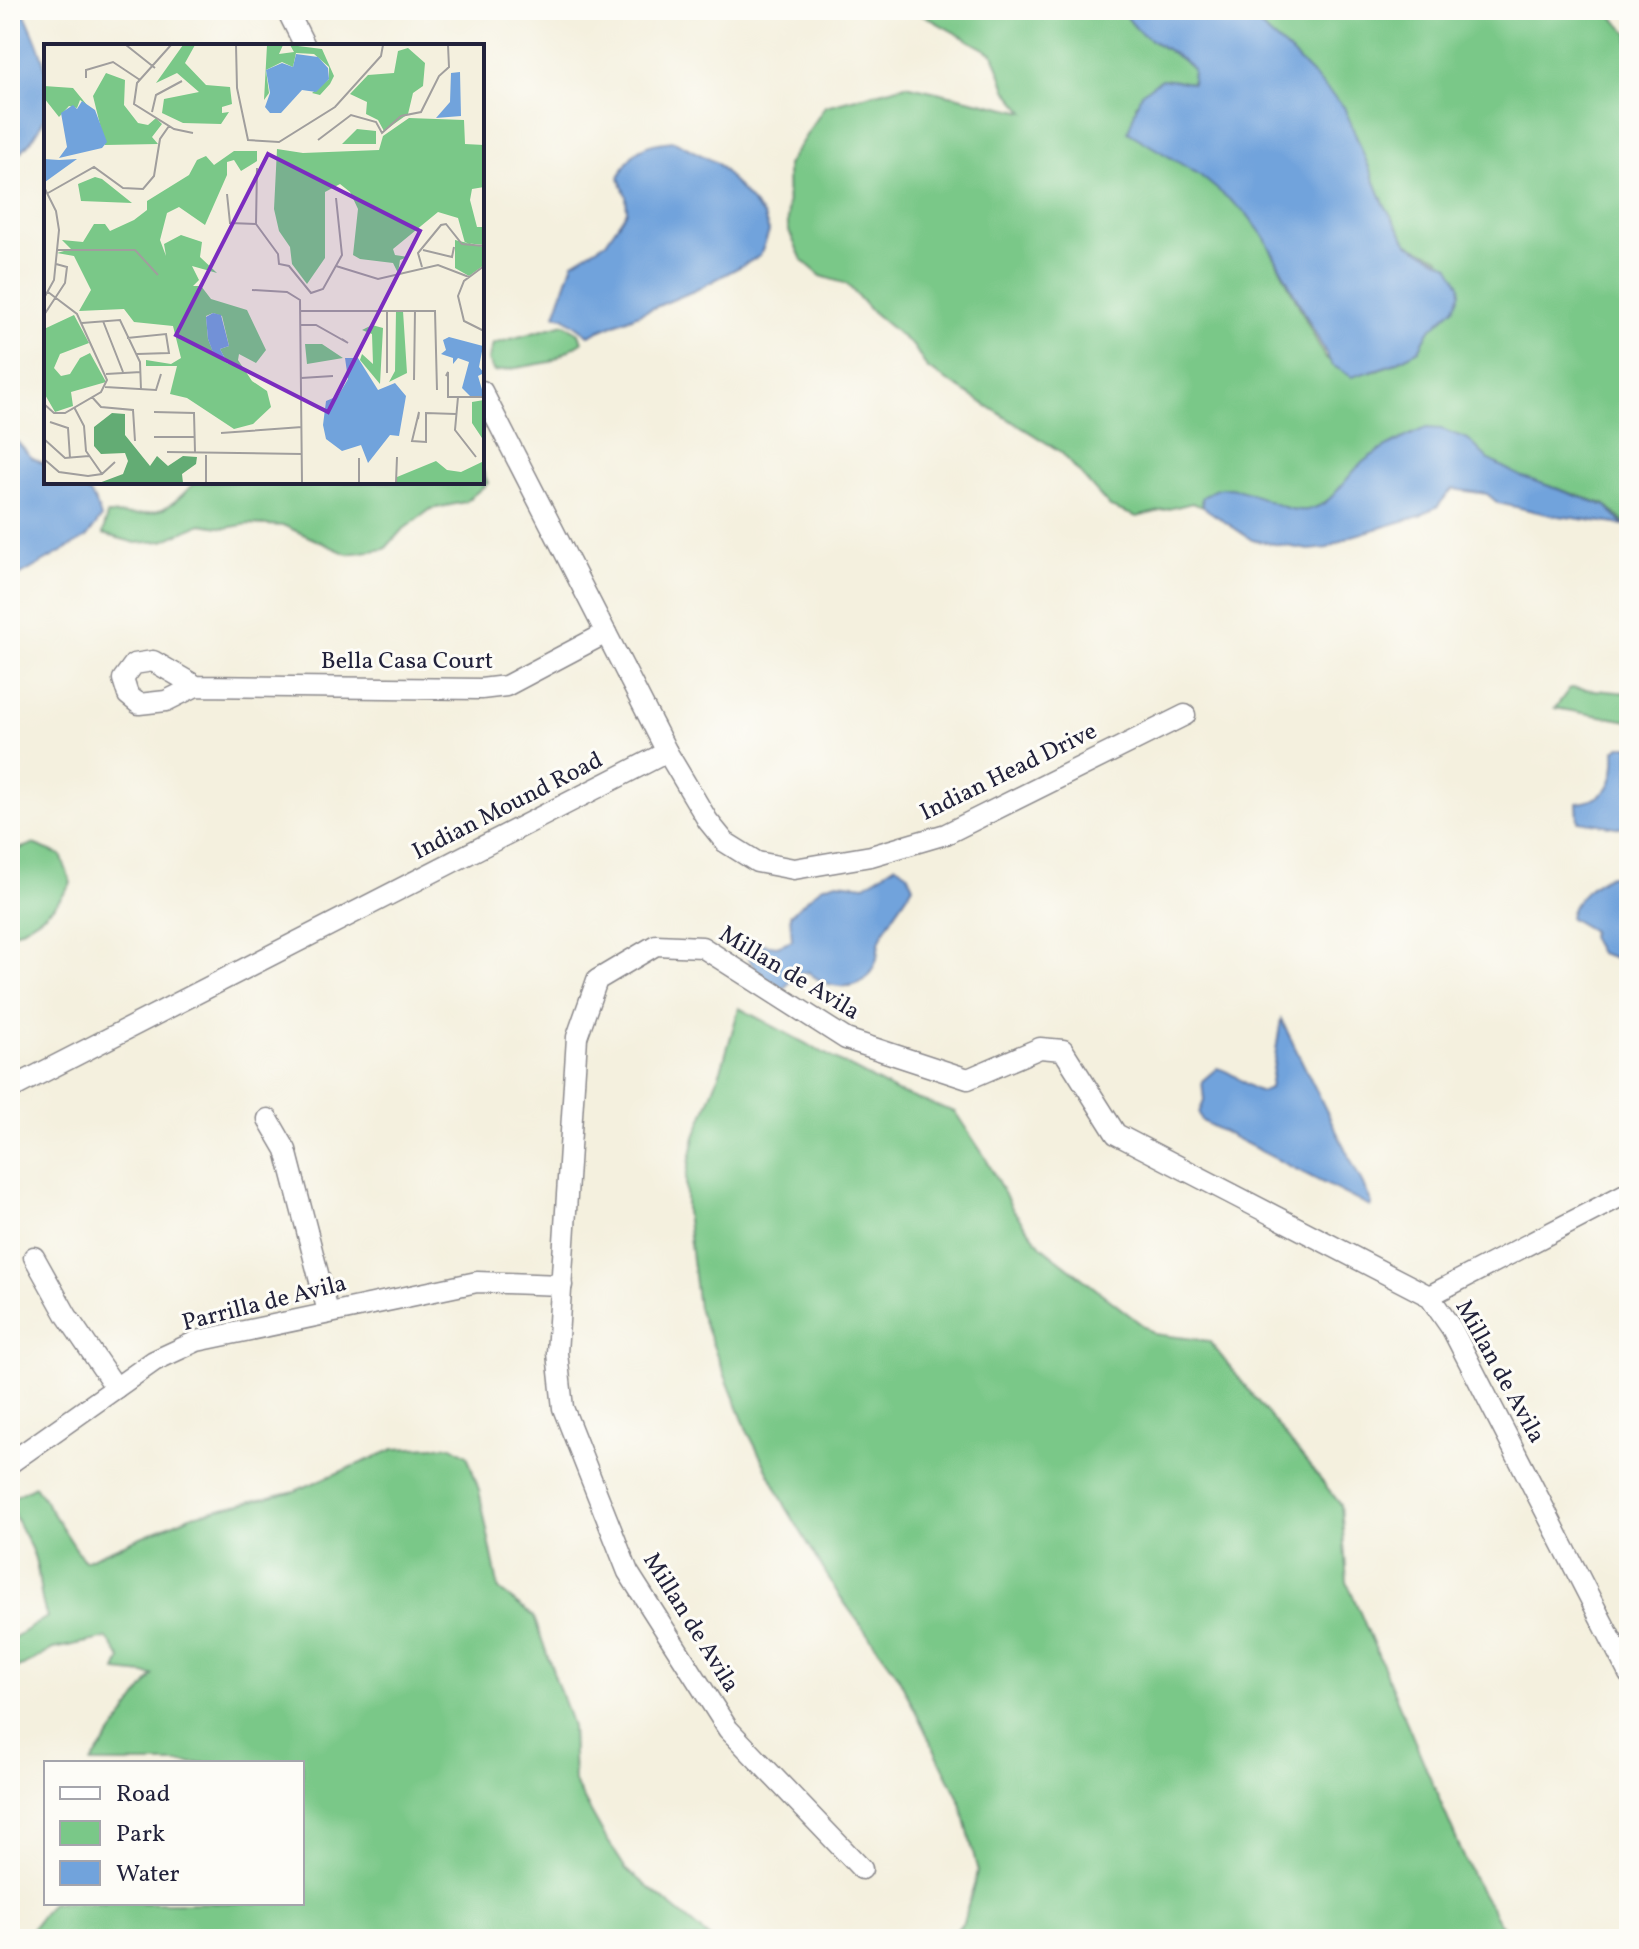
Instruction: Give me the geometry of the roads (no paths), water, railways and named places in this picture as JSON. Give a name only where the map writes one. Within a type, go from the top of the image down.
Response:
[{"type":"street","points":[[287,10],[304,44]]},
{"type":"street","points":[[484,395],[667,752]]},
{"type":"street","name":"Bella Casa Court","points":[[196,686],[481,689],[506,686],[606,633]]},
{"type":"street","name":"Indian Head Drive","points":[[667,752],[708,821],[725,842],[757,862],[794,869],[871,856],[946,834],[1185,715]]},
{"type":"street","name":"Indian Mound Road","points":[[10,1089],[667,752]]},
{"type":"street","name":"Millan de Avila","points":[[862,1869],[728,1729],[628,1572],[563,1408],[557,1353],[577,1037],[597,980],[656,945],[702,947],[846,1039],[968,1079],[1040,1048],[1063,1050],[1116,1134],[1429,1296],[1452,1329],[1629,1674]]},
{"type":"street","points":[[268,1119],[286,1150],[328,1312]]},
{"type":"street","points":[[1429,1296],[1629,1192]]},
{"type":"street","points":[[34,1257],[67,1316],[116,1388]]},
{"type":"street","name":"Parrilla de Avila","points":[[10,1463],[154,1361],[197,1341],[477,1282],[562,1285]]},
{"type":"water","points":[[10,10],[23,10],[44,64],[44,117],[29,144],[10,161]]},
{"type":"water","points":[[1123,10],[1241,10],[1290,52],[1344,107],[1384,204],[1408,244],[1449,265],[1460,284],[1461,292],[1455,307],[1429,331],[1419,350],[1390,365],[1352,377],[1332,365],[1265,238],[1247,214],[1201,176],[1128,132],[1141,93],[1162,79],[1192,83],[1193,69],[1146,37]]},
{"type":"water","points":[[674,141],[717,163],[764,216],[769,232],[760,256],[696,290],[589,335],[564,317],[555,315],[573,262],[606,242],[627,211],[626,196],[619,178],[628,160],[647,146]]},
{"type":"water","points":[[1426,428],[1441,429],[1468,439],[1489,460],[1520,476],[1606,506],[1624,525],[1551,515],[1498,503],[1487,494],[1452,489],[1438,506],[1420,516],[1352,536],[1328,548],[1309,550],[1252,540],[1203,507],[1202,498],[1214,490],[1227,488],[1294,510],[1317,507],[1333,496],[1367,459]]},
{"type":"water","points":[[10,434],[31,457],[44,464],[44,484],[76,484],[82,487],[93,498],[101,518],[87,537],[10,581]]},
{"type":"water","points":[[1620,746],[1629,746],[1629,829],[1578,821],[1577,803],[1597,798],[1609,786],[1615,750]]},
{"type":"water","points":[[896,865],[907,872],[913,886],[887,926],[879,943],[876,961],[862,981],[854,985],[835,986],[808,972],[796,974],[784,989],[758,973],[744,951],[747,942],[777,946],[792,940],[790,915],[821,887],[837,882],[865,885]]},
{"type":"water","points":[[1610,875],[1626,875],[1629,879],[1629,967],[1618,959],[1599,953],[1590,937],[1592,931],[1570,918],[1579,898]]},
{"type":"water","points":[[1281,1019],[1372,1203],[1370,1207],[1202,1121],[1199,1113],[1204,1101],[1202,1081],[1217,1068],[1261,1092],[1270,1088]]}]
